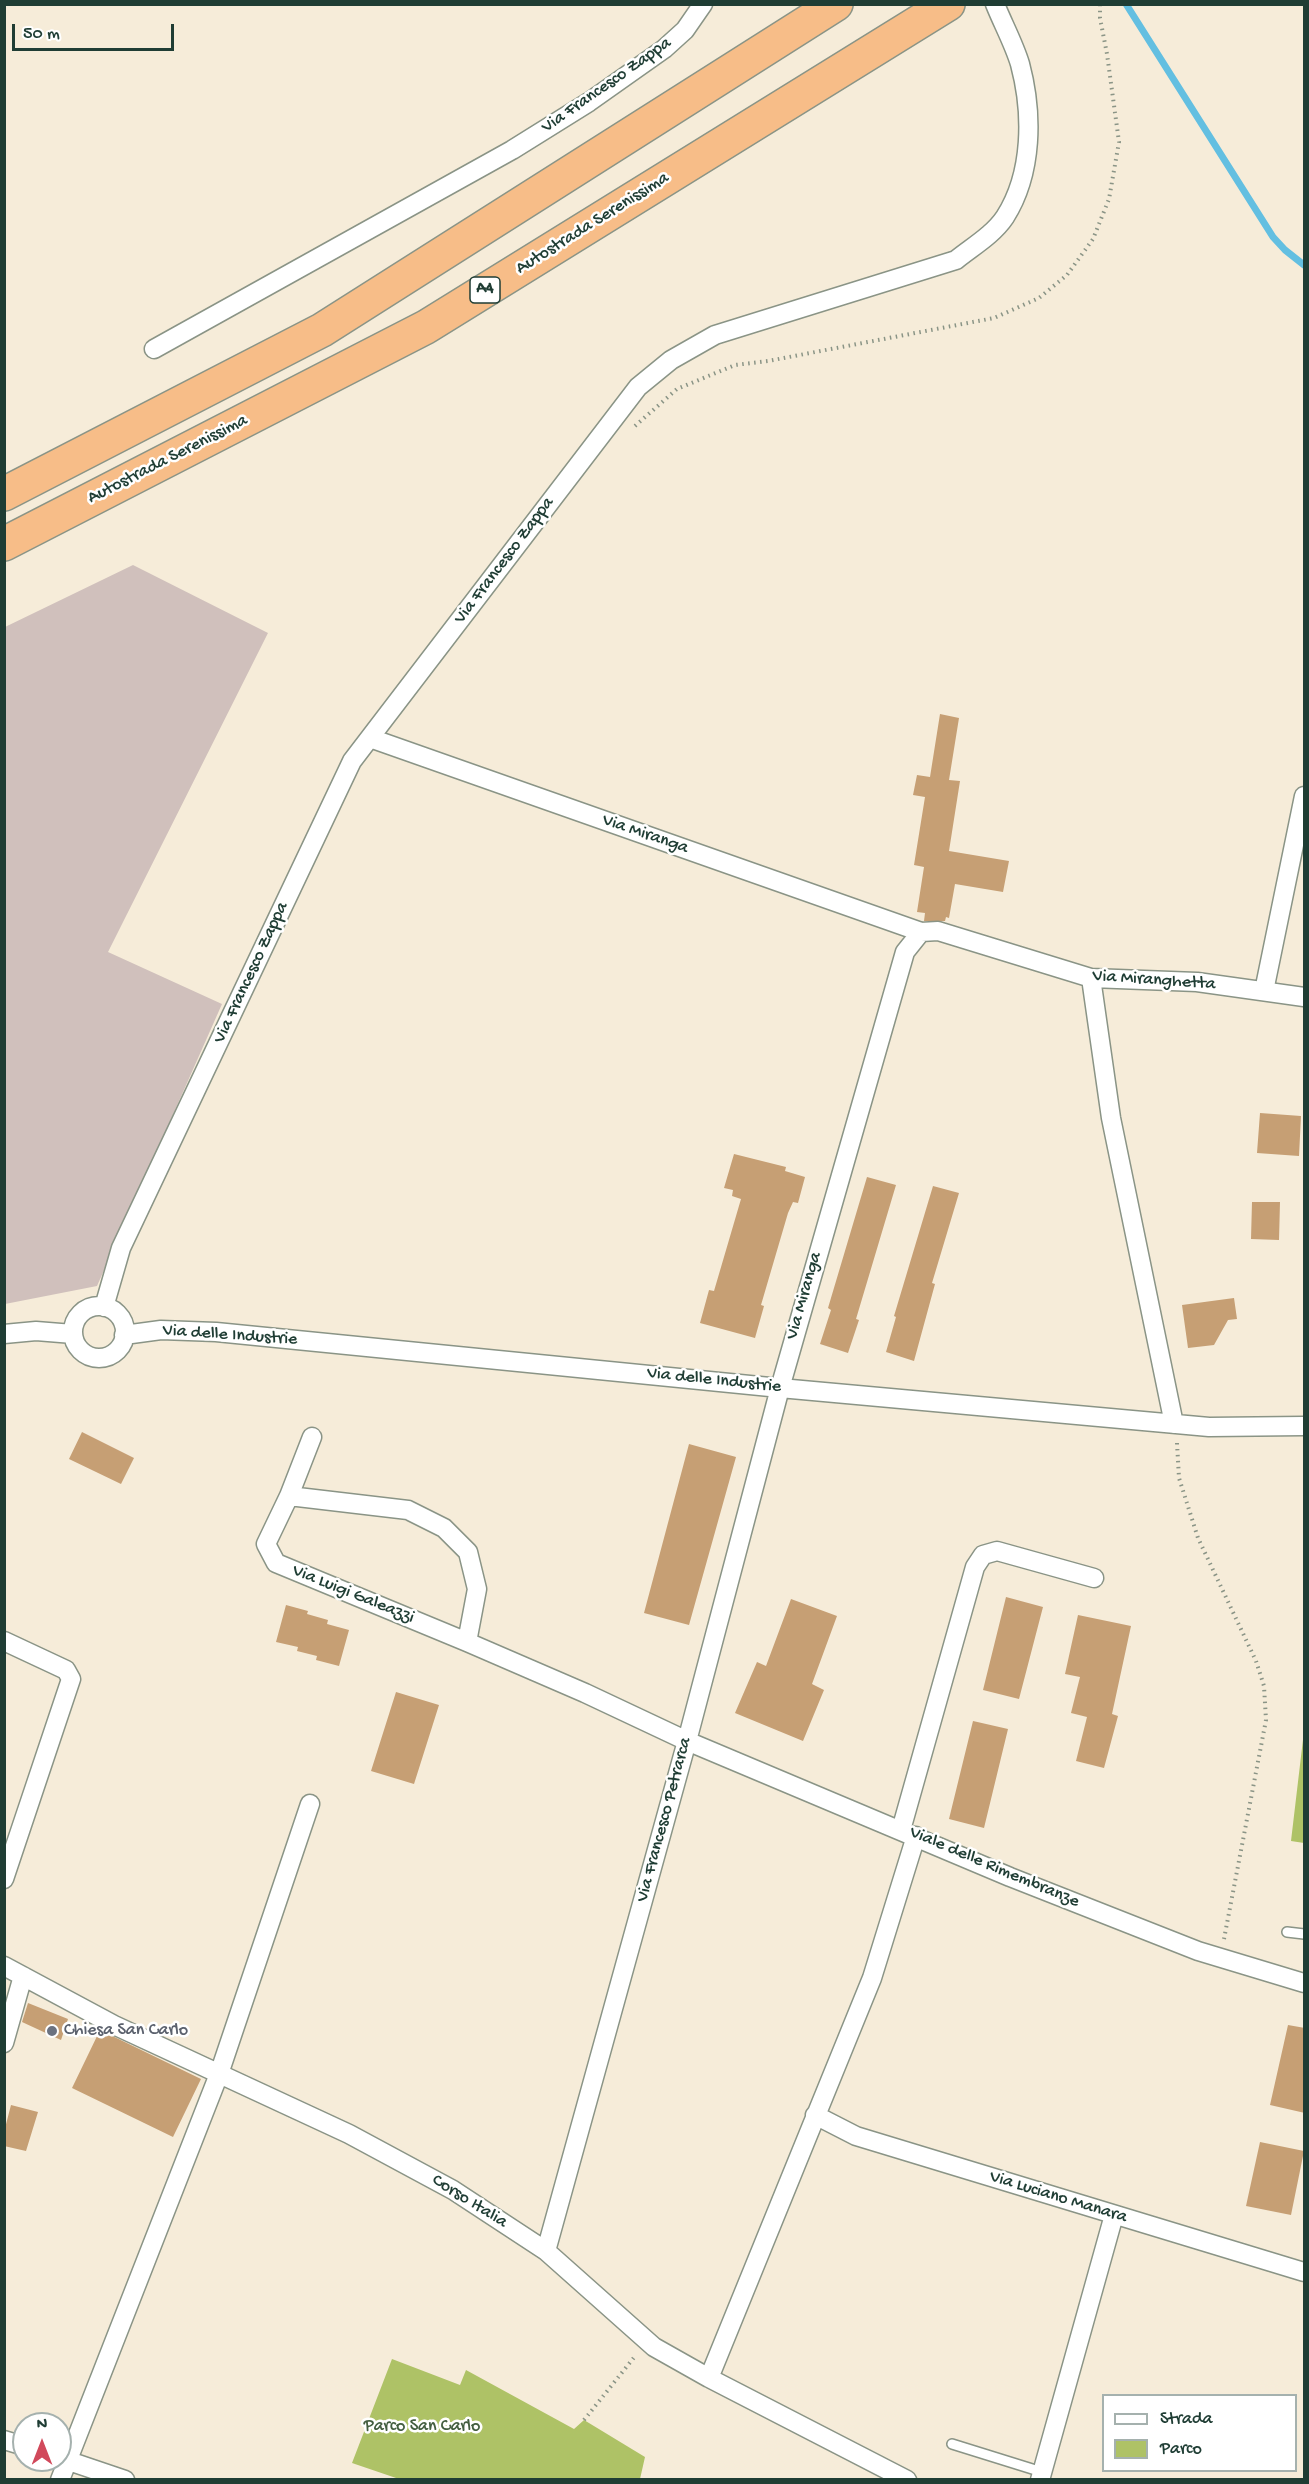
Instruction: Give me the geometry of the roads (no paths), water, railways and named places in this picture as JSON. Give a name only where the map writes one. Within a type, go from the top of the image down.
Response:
[{"type":"highway","points":[[4,494],[321,330],[836,4]]},
{"type":"highway","name":"Autostrada Serenissima","points":[[4,544],[426,327],[948,4]]},
{"type":"street","name":"Via Francesco Zappa","points":[[154,350],[512,150],[589,102],[664,49],[685,30],[704,4]]},
{"type":"street","name":"Via Francesco Zappa","points":[[104,1307],[121,1248],[352,760],[638,387],[671,360],[715,335],[956,260],[982,240],[1004,218],[1020,184],[1027,146],[1028,101],[1019,62],[998,11]]},
{"type":"street","name":"Via Miranga","points":[[370,738],[930,931]]},
{"type":"street","points":[[1264,991],[1305,796]]},
{"type":"street","name":"Via Miranga","points":[[780,1388],[905,952],[930,931]]},
{"type":"street","name":"Via Miranghetta","points":[[930,931],[1091,978],[1197,982],[1305,997]]},
{"type":"street","points":[[1091,978],[1111,1118],[1167,1424]]},
{"type":"street","points":[[96,1307],[104,1307],[117,1314],[124,1327],[124,1335],[119,1349],[106,1357],[99,1358],[84,1354],[78,1348],[73,1335],[77,1319],[82,1313],[96,1307]]},
{"type":"street","name":"Via delle Industrie","points":[[124,1335],[161,1330],[216,1332],[1167,1424],[1209,1427],[1305,1426]]},
{"type":"street","points":[[4,1334],[36,1331],[73,1335]]},
{"type":"street","name":"Via Francesco Petrarca","points":[[546,2251],[687,1741],[780,1388]]},
{"type":"street","name":"Via Luigi Galeazzi","points":[[312,1437],[289,1496],[266,1544],[276,1563],[585,1693],[687,1741]]},
{"type":"street","points":[[289,1496],[408,1510],[444,1528],[468,1552],[477,1590],[467,1642]]},
{"type":"street","points":[[709,2378],[872,1978],[975,1568],[983,1555],[998,1551],[1094,1578]]},
{"type":"street","points":[[4,1641],[66,1670],[71,1679],[4,1879]]},
{"type":"street","name":"Viale delle Rimembranze","points":[[687,1741],[1010,1877],[1198,1951],[1305,1983]]},
{"type":"street","points":[[72,2439],[219,2073],[310,1804]]},
{"type":"street","name":"Corso Italia","points":[[4,1966],[114,2025],[349,2134],[443,2184],[546,2251],[647,2340],[709,2378],[907,2480]]},
{"type":"street","points":[[4,2043],[23,1976]]},
{"type":"street","name":"Via Luciano Manara","points":[[815,2115],[856,2136],[1305,2272]]},
{"type":"street","points":[[1041,2476],[1114,2215]]},
{"type":"street","points":[[72,2462],[125,2480]]},
{"type":"lane","points":[[1287,1932],[1305,1934]]},
{"type":"lane","points":[[952,2444],[1041,2476]]},
{"type":"waterway","points":[[1126,4],[1273,237],[1304,265]]},
{"type":"place","name":"Chiesa San Carlo","points":[[52,2031]]},
{"type":"park label","name":"Parco San Carlo","points":[[422,2427]]}]
